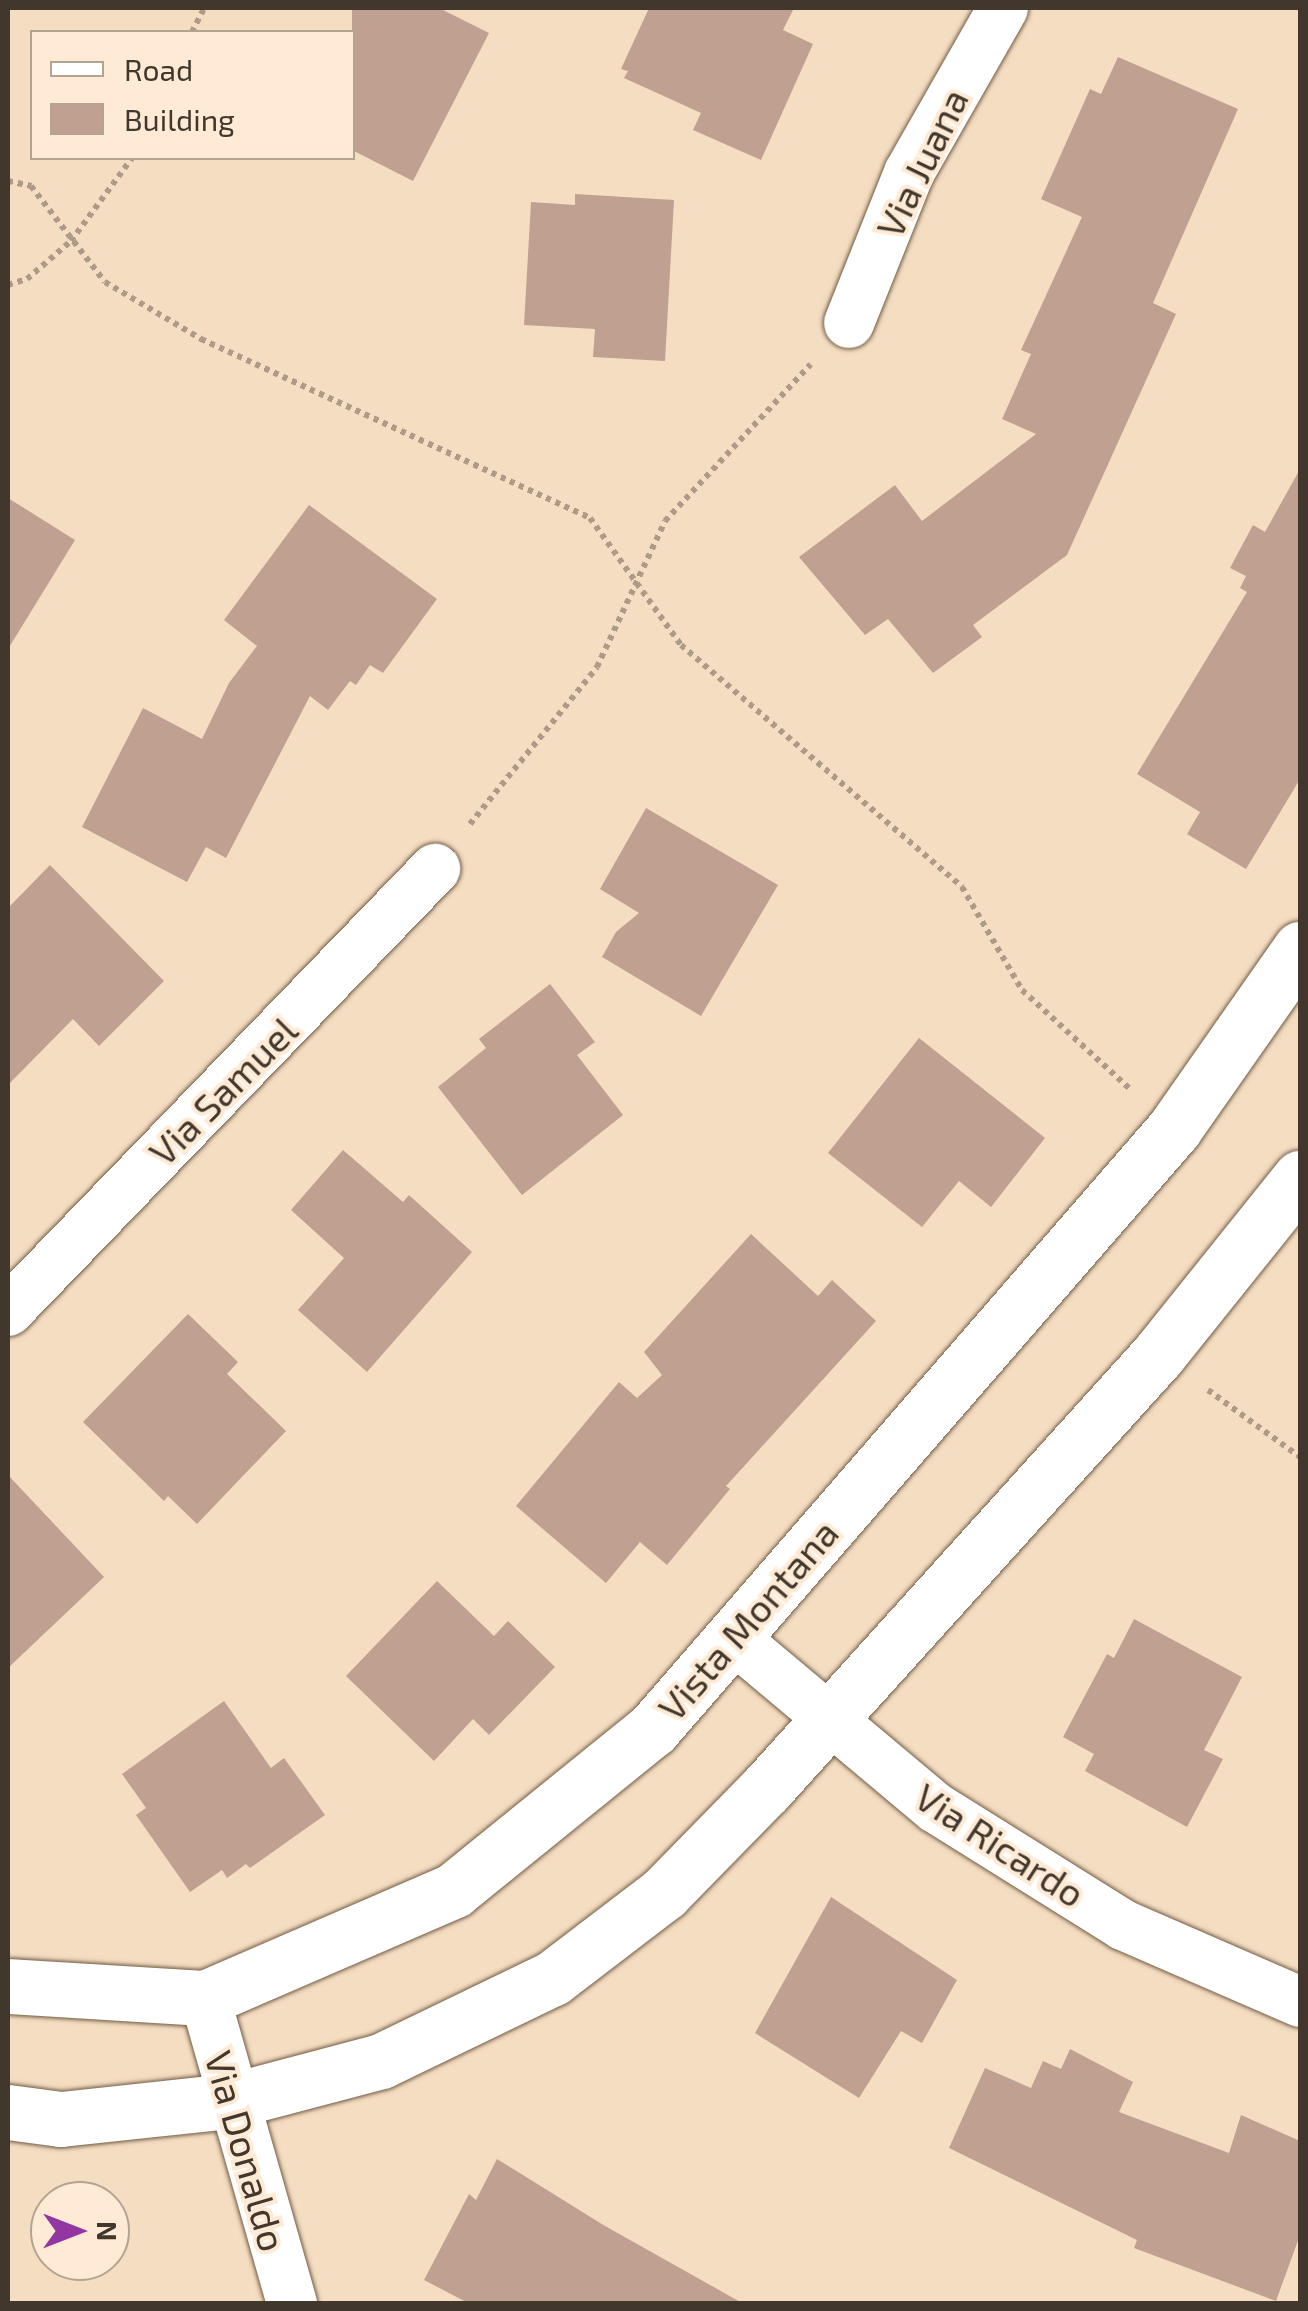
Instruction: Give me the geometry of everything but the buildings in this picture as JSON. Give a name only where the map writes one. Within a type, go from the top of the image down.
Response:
[{"type":"street","name":"Via Juana","points":[[849,323],[910,172],[1003,8]]},
{"type":"street","name":"Via Samuel","points":[[8,1311],[435,868]]},
{"type":"street","name":"Vista Montana","points":[[8,1986],[204,1998],[454,1890],[654,1729],[1174,1129],[1300,949]]},
{"type":"street","points":[[8,2112],[62,2119],[230,2101],[381,2061],[553,1978],[664,1893],[828,1720],[1158,1354],[1300,1178]]},
{"type":"street","name":"Via Ricardo","points":[[732,1637],[936,1808],[1123,1925],[1300,2002]]},
{"type":"street","name":"Via Donaldo","points":[[204,1998],[230,2101],[292,2304]]},
{"type":"path","points":[[8,285],[27,279],[71,241],[131,160]]},
{"type":"path","points":[[8,182],[32,186],[105,282],[202,340],[590,518],[682,645],[962,887],[1022,990],[1174,1129]]},
{"type":"path","points":[[435,868],[598,667],[640,583],[665,521],[849,323]]},
{"type":"path","points":[[1158,1354],[1300,1457]]}]
